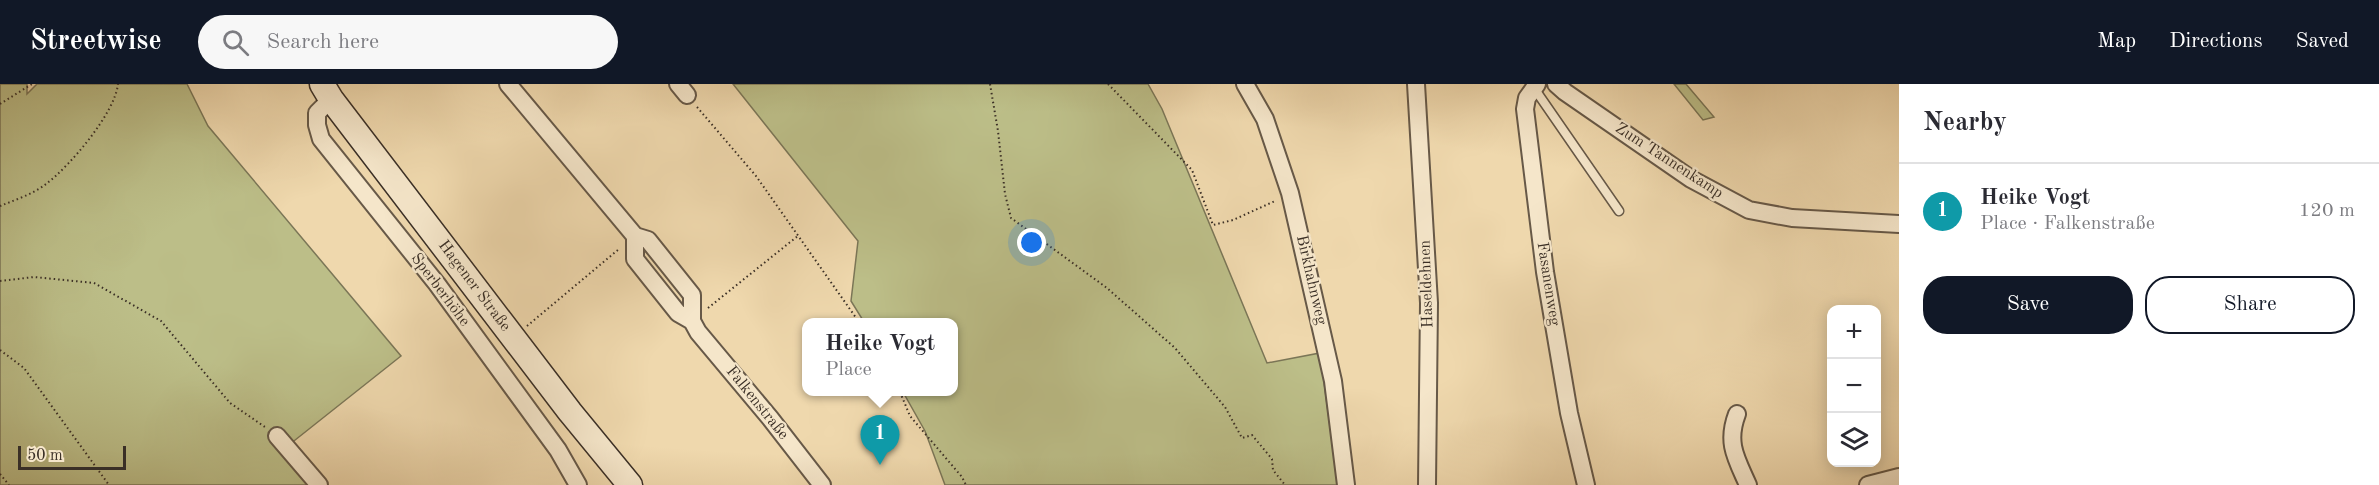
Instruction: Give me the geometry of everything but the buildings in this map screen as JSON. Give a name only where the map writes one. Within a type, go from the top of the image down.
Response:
[{"type":"main road","name":"Hagener Straße","points":[[326,91],[513,338],[630,485]]},
{"type":"street","points":[[508,84],[635,236],[648,240],[692,295],[692,321]]},
{"type":"street","name":"Birkhahnweg","points":[[1245,84],[1265,118],[1290,194],[1333,381],[1346,485]]},
{"type":"street","name":"Haseldehnen","points":[[1416,84],[1430,303],[1427,485]]},
{"type":"street","name":"Zum Tannenkamp","points":[[1556,84],[1691,179],[1749,210],[1792,218],[1899,224]]},
{"type":"street","name":"Fasanenweg","points":[[1535,86],[1527,98],[1525,109],[1545,272],[1569,413],[1586,485]]},
{"type":"street","name":"Sperberhöhe","points":[[326,91],[317,113],[317,125],[321,139],[437,284],[558,450],[578,485]]},
{"type":"street","name":"Falkenstraße","points":[[692,321],[822,485]]},
{"type":"street","points":[[1737,414],[1730,430],[1732,451],[1748,485]]},
{"type":"street","points":[[276,436],[319,485]]},
{"type":"street","points":[[1868,485],[1899,477]]},
{"type":"lane","points":[[1535,86],[1619,212]]},
{"type":"path","points":[[0,104],[32,84]]},
{"type":"path","points":[[0,206],[45,185],[88,142],[117,93],[118,84]]},
{"type":"path","points":[[990,84],[1005,194],[1011,218],[1107,288],[1175,348],[1225,407],[1242,438],[1251,435],[1272,459],[1273,470],[1285,485]]},
{"type":"path","points":[[1108,84],[1192,170],[1213,225],[1233,220],[1290,194]]},
{"type":"path","points":[[682,90],[756,176],[856,318]]},
{"type":"path","points":[[692,321],[799,235]]},
{"type":"path","points":[[513,338],[635,236]]},
{"type":"path","points":[[0,281],[34,277],[94,283],[161,321],[230,403],[276,436]]},
{"type":"path","points":[[0,350],[24,368],[109,485]]},
{"type":"path","points":[[902,396],[910,416],[962,477],[966,485]]},
{"type":"path","points":[[0,474],[9,485]]},
{"type":"green space","points":[[0,84],[27,84],[27,94],[37,84],[187,84],[208,126],[401,356],[280,452],[308,485],[0,485]]},
{"type":"green space","points":[[733,84],[1148,84],[1162,109],[1267,363],[1320,353],[1338,485],[945,485],[925,431],[905,396],[958,396],[958,318],[862,318],[851,301],[858,241]]},
{"type":"green space","points":[[1674,84],[1686,84],[1714,117],[1703,120]]},
{"type":"place","name":"Heike Vogt","points":[[880,465]]}]
